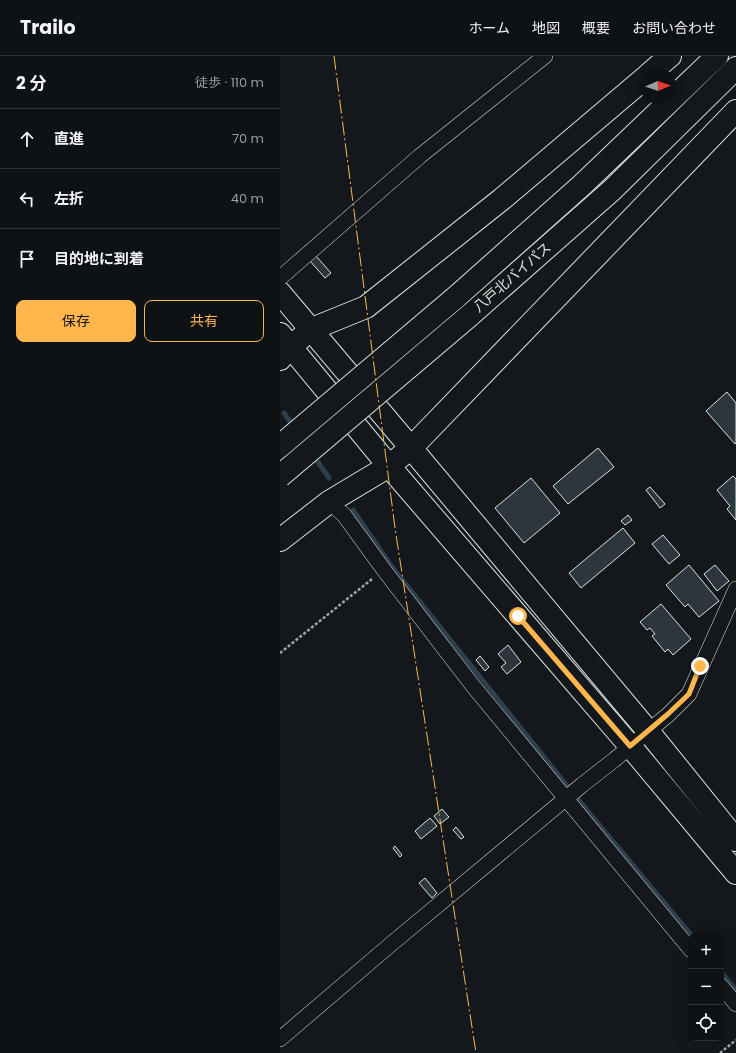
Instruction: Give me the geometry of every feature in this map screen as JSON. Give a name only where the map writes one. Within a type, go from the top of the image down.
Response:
[{"type":"main road","points":[[656,68],[670,56]]},
{"type":"main road","name":"八戸北バイパス","points":[[280,446],[455,298],[582,186],[717,56]]},
{"type":"main road","name":"八戸北バイパス","points":[[280,476],[469,316],[612,190],[736,68]]},
{"type":"main road","points":[[640,82],[502,199],[366,307],[312,329],[283,347],[389,466],[630,746],[736,873]]},
{"type":"main road","points":[[280,540],[329,502],[389,466],[411,448],[736,110]]},
{"type":"main road","points":[[280,293],[312,329],[648,731],[736,840]]},
{"type":"street","points":[[280,278],[420,156],[545,56]]},
{"type":"street","points":[[329,502],[344,515],[473,686],[688,946]]},
{"type":"street","points":[[280,1039],[390,945],[648,731],[689,694],[736,589]]},
{"type":"street","points":[[724,990],[736,1004]]},
{"type":"path","points":[[280,653],[384,570]]},
{"type":"path","points":[[720,1053],[736,1040]]},
{"type":"building","points":[[316,256],[331,273],[325,278],[310,261]]},
{"type":"building","points":[[727,392],[736,403],[735,444],[706,411]]},
{"type":"building","points":[[598,448],[614,467],[568,504],[553,486]]},
{"type":"building","points":[[733,476],[736,479],[736,520],[727,509],[730,506],[717,490]]},
{"type":"building","points":[[531,478],[560,513],[524,543],[495,508]]},
{"type":"building","points":[[650,487],[665,504],[660,508],[646,490]]},
{"type":"building","points":[[628,515],[632,520],[625,525],[621,521]]},
{"type":"building","points":[[623,528],[635,543],[581,588],[569,573]]},
{"type":"building","points":[[663,535],[680,555],[669,564],[652,544]]},
{"type":"building","points":[[689,565],[719,601],[699,617],[688,604],[685,607],[666,585]]},
{"type":"building","points":[[715,565],[729,581],[717,591],[704,574]]},
{"type":"building","points":[[661,604],[691,639],[673,655],[668,649],[665,652],[652,636],[655,634],[650,628],[647,630],[640,622]]},
{"type":"building","points":[[508,645],[521,662],[507,674],[501,667],[506,663],[498,654]]},
{"type":"building","points":[[480,656],[489,667],[485,671],[476,660]]},
{"type":"building","points":[[442,809],[449,817],[440,824],[434,816]]},
{"type":"building","points":[[430,818],[437,826],[421,839],[415,831]]},
{"type":"building","points":[[456,827],[464,837],[461,839],[453,830]]},
{"type":"building","points":[[395,846],[402,855],[400,857],[393,848]]},
{"type":"building","points":[[425,878],[437,893],[432,898],[419,883]]},
{"type":"waterway","points":[[284,413],[294,427]]},
{"type":"waterway","points":[[313,455],[329,478]]},
{"type":"waterway","points":[[353,510],[392,567],[576,797],[689,933]]},
{"type":"waterway","points":[[724,976],[736,990]]},
{"type":"power","points":[[334,56],[395,528],[476,1053]]},
{"type":"route","points":[[518,616],[630,746],[689,694],[700,666]]}]
